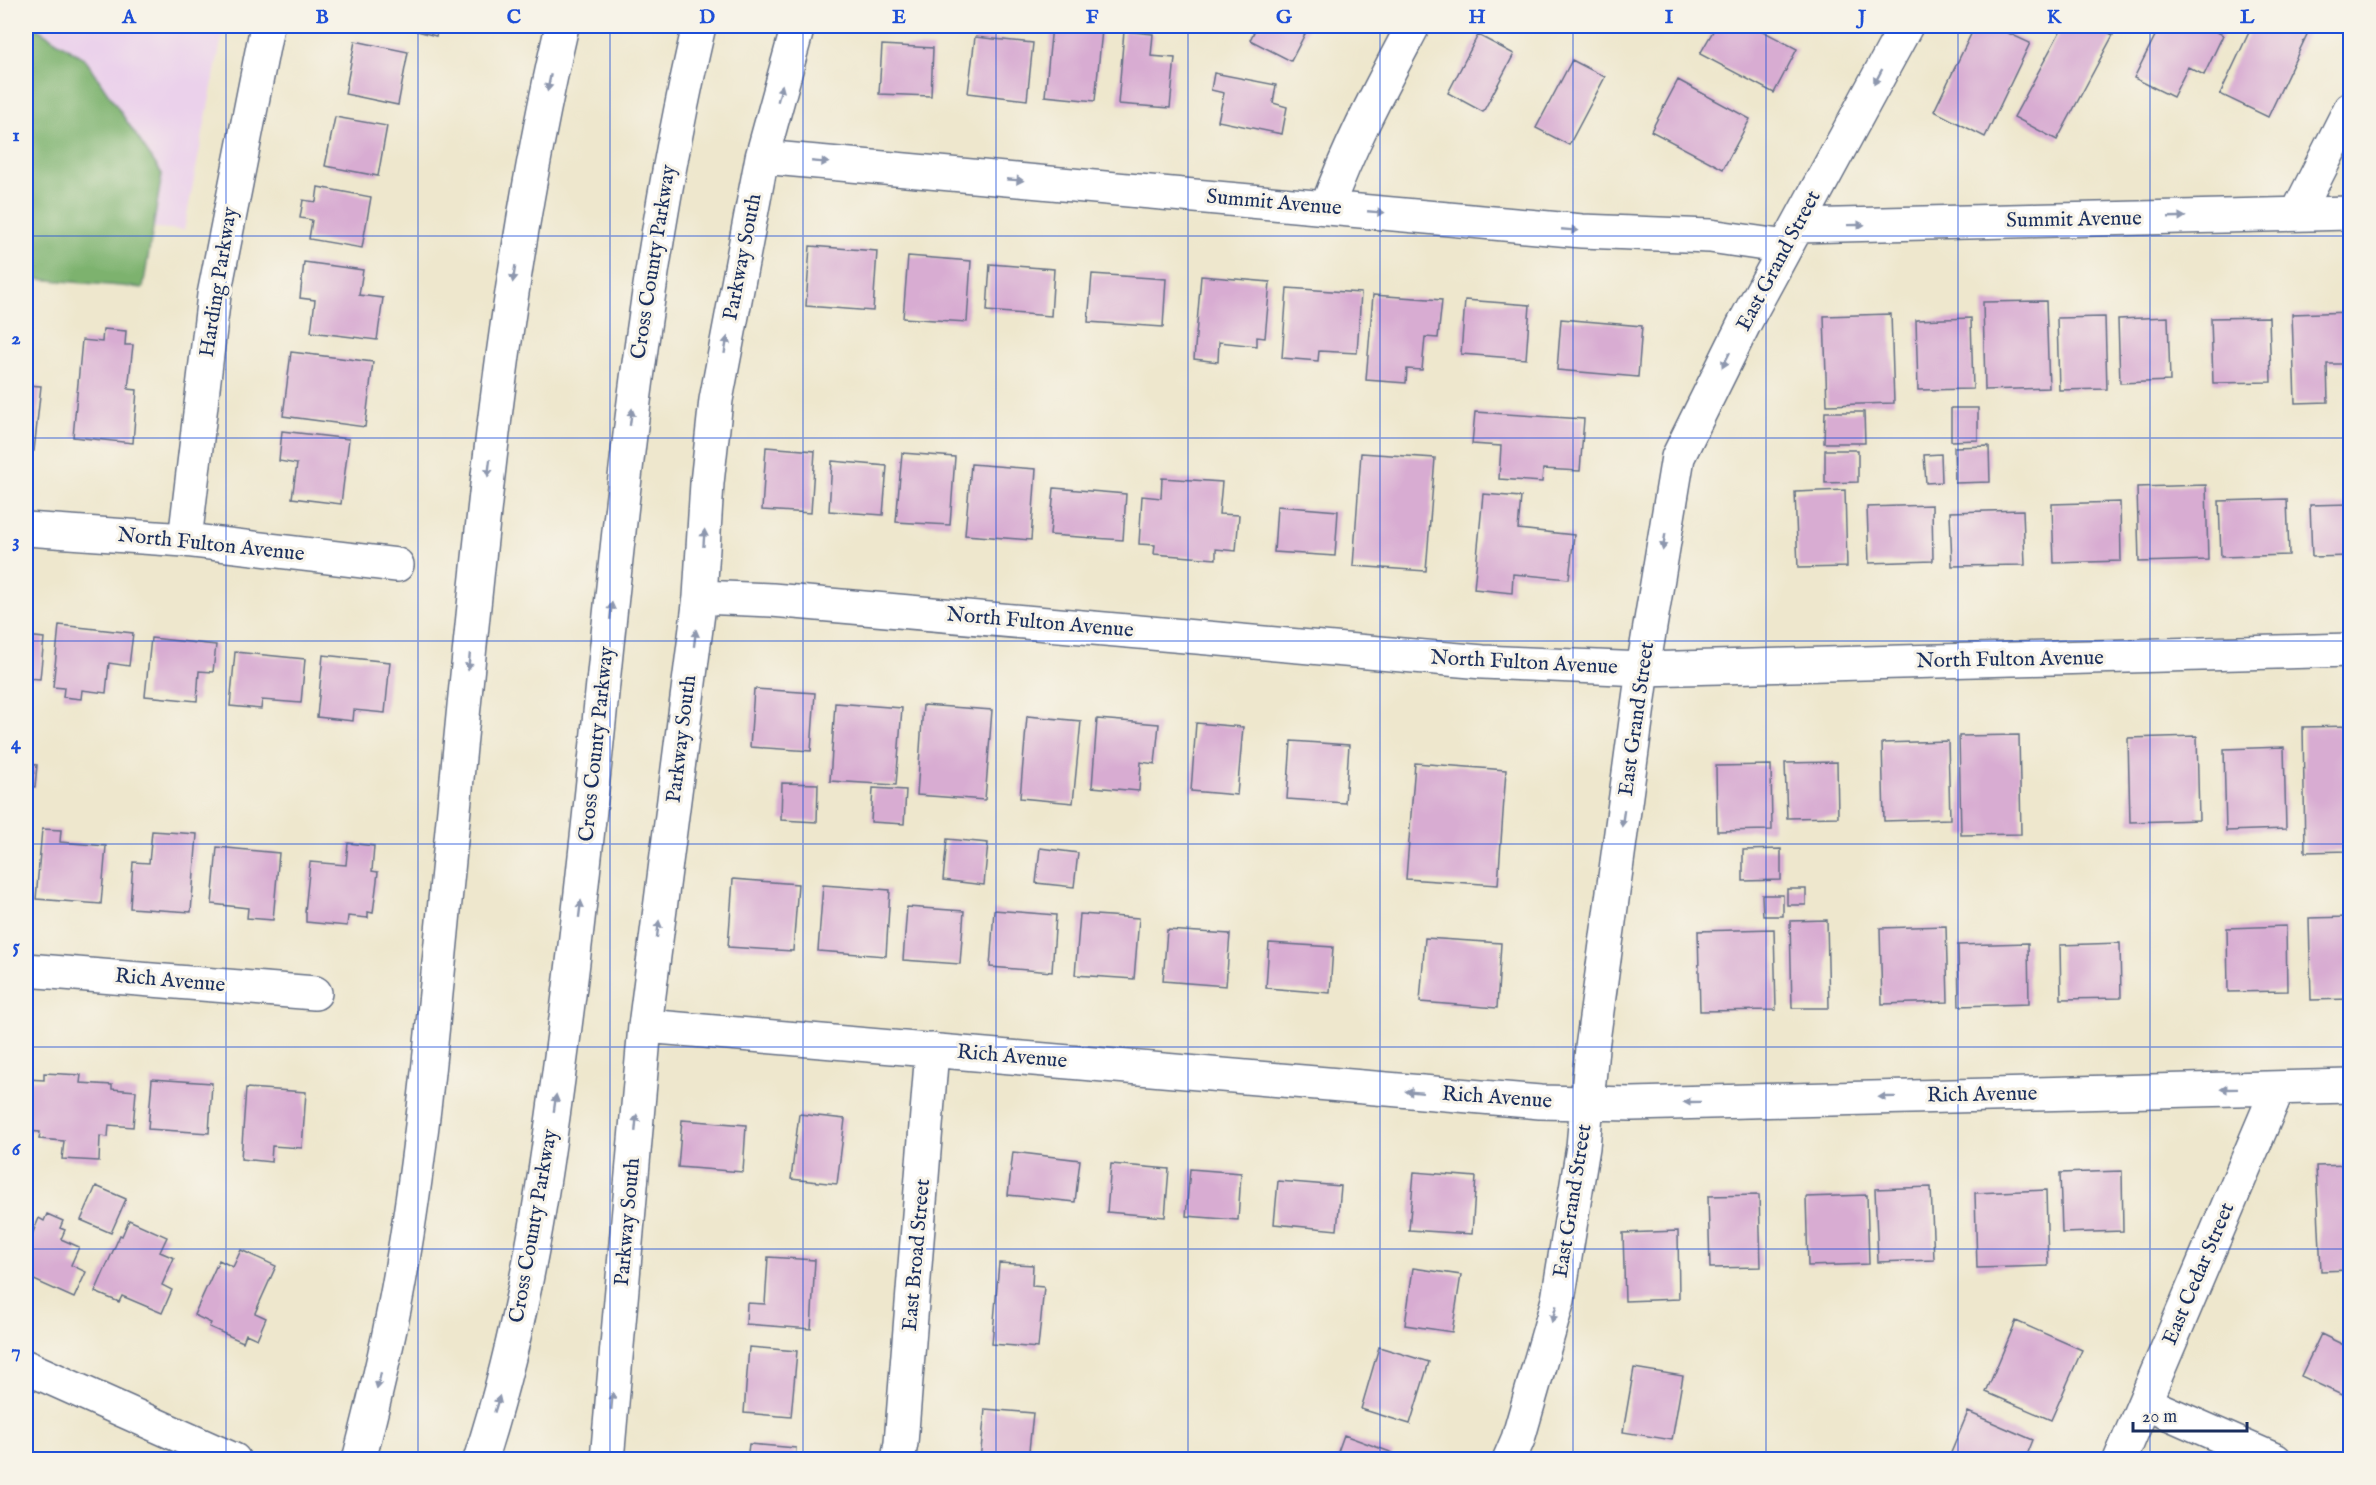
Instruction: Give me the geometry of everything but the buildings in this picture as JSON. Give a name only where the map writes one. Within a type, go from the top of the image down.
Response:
[{"type":"main road","name":"Harding Parkway","points":[[185,540],[214,294],[267,26]]},
{"type":"main road","points":[[359,1460],[392,1323],[416,1176],[431,1050],[495,413],[526,203],[562,26]]},
{"type":"main road","name":"Cross County Parkway","points":[[480,1460],[518,1320],[544,1182],[583,880],[639,354],[660,212],[699,26]]},
{"type":"main road","name":"Parkway South","points":[[607,1460],[645,1026],[700,597],[707,483],[717,400],[762,157],[798,26]]},
{"type":"main road","points":[[1328,207],[1341,168],[1413,26]]},
{"type":"main road","name":"East Grand Street","points":[[1509,1460],[1518,1439],[1558,1300],[1588,1103],[1592,1048],[1643,669],[1678,457],[1744,324],[1906,26]]},
{"type":"main road","points":[[2297,214],[2350,109]]},
{"type":"main road","name":"Summit Avenue","points":[[762,157],[1582,231],[1710,236],[1792,236],[2350,213]]},
{"type":"main road","name":"North Fulton Avenue","points":[[26,529],[185,540],[397,565]]},
{"type":"main road","name":"North Fulton Avenue","points":[[700,597],[772,600],[1483,662],[1643,669],[2350,650]]},
{"type":"main road","name":"Rich Avenue","points":[[26,970],[315,993]]},
{"type":"main road","name":"Rich Avenue","points":[[645,1026],[1540,1102],[1588,1103],[2350,1086]]},
{"type":"main road","name":"East Broad Street","points":[[898,1460],[932,1050]]},
{"type":"main road","name":"East Cedar Street","points":[[2120,1460],[2278,1088]]},
{"type":"main road","points":[[26,1367],[234,1460]]},
{"type":"main road","points":[[2145,1403],[2275,1460]]},
{"type":"shaded area","points":[[26,26],[224,26],[184,230],[26,219]]},
{"type":"green space","points":[[26,26],[33,26],[85,59],[162,174],[143,288],[26,278]]}]
